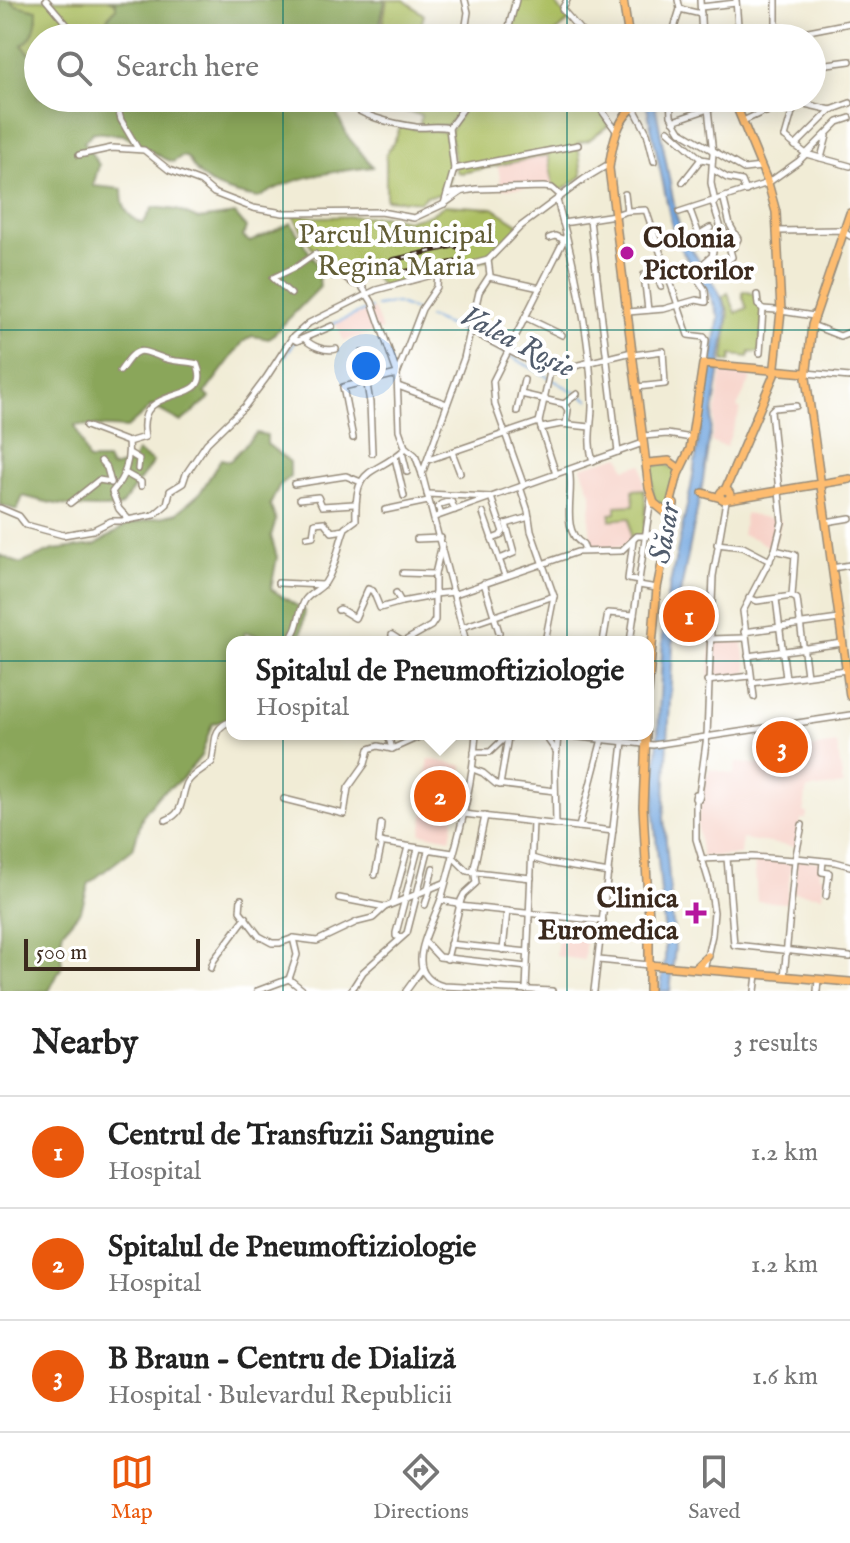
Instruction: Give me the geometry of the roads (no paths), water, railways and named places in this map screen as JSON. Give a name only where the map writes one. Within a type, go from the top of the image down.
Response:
[{"type":"main road","points":[[623,0],[627,24]]},
{"type":"main road","points":[[629,112],[616,126],[609,164],[651,497],[653,508],[668,516]]},
{"type":"main road","points":[[727,495],[776,370],[779,311],[778,231],[768,183],[738,112]]},
{"type":"main road","points":[[850,213],[847,234],[814,316],[806,373],[850,696]]},
{"type":"main road","points":[[653,636],[668,516],[692,438],[703,364],[806,373]]},
{"type":"main road","points":[[644,444],[680,469]]},
{"type":"main road","points":[[647,463],[684,460]]},
{"type":"main road","points":[[707,494],[779,489],[850,477]]},
{"type":"main road","points":[[650,486],[656,504],[668,516]]},
{"type":"main road","points":[[668,516],[678,487]]},
{"type":"main road","points":[[646,740],[643,807],[649,991]]},
{"type":"main road","points":[[650,952],[658,957],[662,966]]},
{"type":"main road","points":[[693,969],[708,956]]},
{"type":"main road","points":[[650,965],[850,982]]},
{"type":"street","points":[[46,0],[66,24]]},
{"type":"street","points":[[465,0],[468,12],[466,24]]},
{"type":"street","points":[[509,24],[516,0]]},
{"type":"street","points":[[567,0],[562,9],[575,24]]},
{"type":"street","points":[[676,24],[680,9],[678,0]]},
{"type":"street","points":[[775,24],[776,0]]},
{"type":"street","points":[[680,9],[736,4],[738,24]]},
{"type":"street","points":[[826,27],[850,23]]},
{"type":"street","points":[[826,64],[850,61]]},
{"type":"street","points":[[795,146],[831,110],[850,103]]},
{"type":"street","points":[[826,109],[831,110]]},
{"type":"street","points":[[831,110],[838,122]]},
{"type":"street","points":[[119,112],[138,149]]},
{"type":"street","points":[[361,112],[414,127],[449,128]]},
{"type":"street","points":[[444,204],[454,168],[449,128],[461,112]]},
{"type":"street","points":[[604,112],[616,126]]},
{"type":"street","points":[[642,112],[654,161]]},
{"type":"street","points":[[672,112],[673,121],[680,131],[713,153],[746,170],[761,167]]},
{"type":"street","points":[[673,121],[699,112]]},
{"type":"street","points":[[708,112],[714,202],[721,228],[733,243],[731,254]]},
{"type":"street","points":[[742,121],[766,112]]},
{"type":"street","points":[[792,112],[785,133],[795,146],[806,154],[850,166]]},
{"type":"street","points":[[679,212],[724,200],[768,183],[806,154],[838,122],[850,118]]},
{"type":"street","points":[[668,130],[701,159],[712,161]]},
{"type":"street","points":[[821,158],[827,134]]},
{"type":"street","points":[[454,168],[578,144]]},
{"type":"street","points":[[79,155],[112,148],[138,149],[153,156],[169,170],[201,182],[214,193],[274,213],[381,212],[414,218],[461,192]]},
{"type":"street","points":[[683,182],[701,159]]},
{"type":"street","points":[[0,508],[19,516],[26,525],[60,535],[93,530],[111,521],[154,515],[167,504],[170,492],[183,483],[207,443],[254,395],[294,339],[318,317],[367,294],[488,260],[520,227],[609,164]]},
{"type":"street","points":[[713,170],[727,178],[742,181],[746,191]]},
{"type":"street","points":[[447,194],[476,189],[549,187],[559,198],[588,363],[593,402],[589,450],[593,461]]},
{"type":"street","points":[[625,194],[627,211]]},
{"type":"street","points":[[690,210],[700,234],[713,253],[704,261],[709,271],[714,271],[731,254],[738,239],[730,225],[724,200]]},
{"type":"street","points":[[563,223],[644,208],[688,335],[706,340],[703,364]]},
{"type":"street","points":[[590,220],[618,452]]},
{"type":"street","points":[[700,234],[710,228]]},
{"type":"street","points":[[778,231],[841,230],[847,234]]},
{"type":"street","points":[[549,238],[565,238]]},
{"type":"street","points":[[546,636],[554,596],[532,535],[522,486],[495,405],[493,385],[565,238]]},
{"type":"street","points":[[291,294],[273,278],[316,254],[322,266],[333,276],[338,272],[354,284],[361,285],[367,294],[397,374],[399,430],[407,472]]},
{"type":"street","points":[[422,474],[470,333],[479,292],[489,277],[488,260]]},
{"type":"street","points":[[397,374],[420,313],[437,287],[438,272]]},
{"type":"street","points":[[644,275],[648,310]]},
{"type":"street","points":[[661,287],[657,275],[668,275]]},
{"type":"street","points":[[628,312],[696,300],[706,302],[705,290],[695,275]]},
{"type":"street","points":[[489,277],[540,288]]},
{"type":"street","points":[[757,295],[758,305],[763,309],[814,316]]},
{"type":"street","points":[[760,353],[763,309]]},
{"type":"street","points":[[525,317],[562,335]]},
{"type":"street","points":[[812,325],[839,335],[850,332]]},
{"type":"street","points":[[294,339],[305,339],[332,326]]},
{"type":"street","points":[[470,333],[550,376],[633,353],[663,351],[665,384],[637,387]]},
{"type":"street","points":[[305,339],[312,345],[336,349]]},
{"type":"street","points":[[86,426],[128,442],[145,437],[143,416],[147,410],[171,395],[192,391],[198,383],[199,372],[194,363],[164,359],[144,349],[136,351],[120,371]]},
{"type":"street","points":[[362,353],[370,403],[372,453]]},
{"type":"street","points":[[806,373],[850,377]]},
{"type":"street","points":[[353,438],[343,387],[397,374]]},
{"type":"street","points":[[550,376],[540,425],[556,474]]},
{"type":"street","points":[[517,411],[524,380]]},
{"type":"street","points":[[398,386],[447,404]]},
{"type":"street","points":[[521,394],[564,404],[568,410],[566,424]]},
{"type":"street","points":[[564,404],[577,394]]},
{"type":"street","points":[[754,697],[743,611],[775,550],[782,522],[771,411],[796,406]]},
{"type":"street","points":[[427,461],[506,433],[540,425],[590,427]]},
{"type":"street","points":[[438,516],[667,434],[692,438]]},
{"type":"street","points":[[112,492],[125,473],[128,442]]},
{"type":"street","points":[[292,636],[298,627],[304,602],[324,585],[338,554],[344,530],[357,518],[354,504],[361,482],[370,470],[404,450]]},
{"type":"street","points":[[404,450],[414,452],[428,498],[438,516]]},
{"type":"street","points":[[452,452],[460,473]]},
{"type":"street","points":[[129,453],[139,459],[138,469]]},
{"type":"street","points":[[395,458],[404,496]]},
{"type":"street","points":[[101,461],[107,468],[119,509],[129,520]]},
{"type":"street","points":[[569,470],[572,484],[571,531],[585,550]]},
{"type":"street","points":[[125,473],[142,483],[141,486]]},
{"type":"street","points":[[294,484],[346,476],[361,482]]},
{"type":"street","points":[[70,503],[99,480],[111,482]]},
{"type":"street","points":[[704,970],[713,931],[713,906],[696,839],[697,796],[707,736],[709,639],[717,544],[727,495]]},
{"type":"street","points":[[300,499],[318,497],[322,506],[354,504]]},
{"type":"street","points":[[385,510],[428,498],[491,497]]},
{"type":"street","points":[[491,497],[514,553],[500,559]]},
{"type":"street","points":[[455,510],[451,501],[441,504],[438,516],[441,541],[465,636]]},
{"type":"street","points":[[631,636],[653,508]]},
{"type":"street","points":[[483,513],[505,576]]},
{"type":"street","points":[[504,525],[529,517]]},
{"type":"street","points":[[826,522],[850,518]]},
{"type":"street","points":[[307,537],[313,536],[315,523],[324,522],[330,531],[344,530]]},
{"type":"street","points":[[492,539],[502,535],[504,525]]},
{"type":"street","points":[[338,610],[355,618],[368,589],[373,591],[380,608],[421,597],[454,593],[585,550],[621,551],[640,535],[666,538]]},
{"type":"street","points":[[417,539],[441,541]]},
{"type":"street","points":[[633,540],[628,579],[657,588]]},
{"type":"street","points":[[413,636],[433,624],[436,616],[435,574],[441,541]]},
{"type":"street","points":[[717,544],[743,547],[770,561]]},
{"type":"street","points":[[775,550],[784,555],[795,555],[792,596]]},
{"type":"street","points":[[632,557],[643,559]]},
{"type":"street","points":[[832,568],[850,565]]},
{"type":"street","points":[[403,573],[435,574]]},
{"type":"street","points":[[278,583],[324,585]]},
{"type":"street","points":[[484,583],[499,632]]},
{"type":"street","points":[[396,593],[401,602]]},
{"type":"street","points":[[463,627],[554,596]]},
{"type":"street","points":[[749,598],[756,601],[792,596]]},
{"type":"street","points":[[792,596],[796,598],[807,675]]},
{"type":"street","points":[[776,599],[786,678]]},
{"type":"street","points":[[604,636],[608,613],[634,615]]},
{"type":"street","points":[[709,639],[839,619]]},
{"type":"street","points":[[748,656],[843,643]]},
{"type":"street","points":[[707,681],[786,678],[846,671]]},
{"type":"street","points":[[609,740],[669,743],[850,715]]},
{"type":"street","points":[[166,820],[177,815],[182,808],[187,784],[192,777],[212,762],[215,734],[226,723]]},
{"type":"street","points":[[694,738],[707,724]]},
{"type":"street","points":[[706,748],[720,735]]},
{"type":"street","points":[[390,740],[392,749]]},
{"type":"street","points":[[284,799],[344,814],[348,788],[365,764],[368,751],[378,746],[392,749],[412,740]]},
{"type":"street","points":[[440,745],[444,740]]},
{"type":"street","points":[[475,740],[473,769],[463,814],[441,900],[421,957],[422,969],[432,981],[443,986],[552,991]]},
{"type":"street","points":[[474,752],[490,752],[504,740]]},
{"type":"street","points":[[500,785],[508,740]]},
{"type":"street","points":[[548,740],[557,752]]},
{"type":"street","points":[[556,824],[558,740]]},
{"type":"street","points":[[579,827],[602,740]]},
{"type":"street","points":[[594,991],[623,742]]},
{"type":"street","points":[[473,769],[500,785],[555,791]]},
{"type":"street","points":[[463,814],[614,831]]},
{"type":"street","points":[[447,959],[459,906],[464,894],[476,883],[474,872],[485,816]]},
{"type":"street","points":[[526,990],[533,822]]},
{"type":"street","points":[[375,875],[381,824]]},
{"type":"street","points":[[784,977],[795,859],[802,825]]},
{"type":"street","points":[[380,842],[453,854],[465,870],[531,878]]},
{"type":"street","points":[[393,903],[408,847]]},
{"type":"street","points":[[401,937],[396,935],[418,849]]},
{"type":"street","points":[[351,991],[363,972],[407,933],[428,851]]},
{"type":"street","points":[[701,859],[758,857],[850,866]]},
{"type":"street","points":[[532,858],[609,873]]},
{"type":"street","points":[[727,858],[733,942],[736,946],[850,957]]},
{"type":"street","points":[[823,861],[822,872],[829,873],[826,896]]},
{"type":"street","points":[[425,905],[433,868]]},
{"type":"street","points":[[241,899],[240,911],[259,936],[272,943],[293,938],[319,941],[357,922],[373,918],[393,903],[445,882]]},
{"type":"street","points":[[339,898],[385,907]]},
{"type":"street","points":[[441,900],[459,906],[603,921]]},
{"type":"street","points":[[503,950],[507,911]]},
{"type":"street","points":[[211,968],[246,917]]},
{"type":"street","points":[[289,979],[297,955],[293,938]]},
{"type":"street","points":[[425,943],[436,956],[447,959],[527,967]]},
{"type":"street","points":[[450,944],[528,952]]},
{"type":"street","points":[[486,962],[488,948]]},
{"type":"street","points":[[599,960],[650,965]]},
{"type":"street","points":[[406,991],[422,969]]},
{"type":"street","points":[[755,991],[757,975]]},
{"type":"street","points":[[257,991],[289,979]]},
{"type":"street","points":[[289,979],[304,991]]},
{"type":"street","points":[[817,991],[818,980]]},
{"type":"water","points":[[648,112],[657,112],[676,215],[683,235],[720,294],[727,321],[702,486],[674,624],[664,818],[675,948],[670,991],[660,991],[665,937],[654,815],[664,612],[691,487],[719,317],[709,293],[675,240]]},
{"type":"waterway","name":"Valea Roșie","points":[[377,306],[396,303],[419,312]]},
{"type":"waterway","name":"Valea Roșie","points":[[333,324],[371,308]]},
{"type":"waterway","name":"Valea Roșie","points":[[428,317],[473,335],[589,400]]},
{"type":"waterway","name":"Valea Roșie","points":[[285,357],[295,341]]},
{"type":"railway","points":[[455,262],[392,274],[385,267],[392,260],[454,246],[462,249]]},
{"type":"place","name":"Colonia Pictorilor","points":[[627,253]]},
{"type":"place","name":"Centrul de Transfuzii Sanguine","points":[[689,616]]},
{"type":"place","name":"B Braun - Centru de Dializă","points":[[782,747]]},
{"type":"place","name":"Spitalul de Pneumoftiziologie","points":[[440,796]]},
{"type":"place","name":"Clinica Euromedica","points":[[696,913]]},
{"type":"park label","name":"Parcul Municipal Regina Maria","points":[[396,249]]},
{"type":"water label","name":"Săsar","points":[[664,533]]}]
